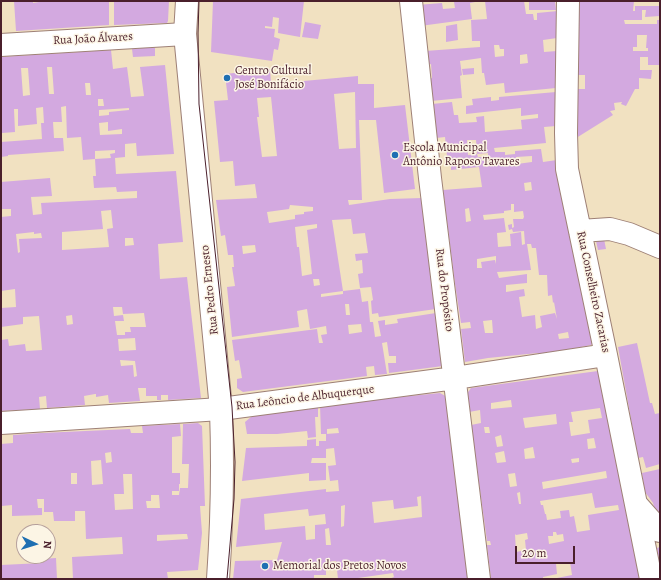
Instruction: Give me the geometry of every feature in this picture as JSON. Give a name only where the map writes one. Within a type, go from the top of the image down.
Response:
[{"type":"street","name":"Rua Pedro Ernesto","points":[[187,1],[185,34],[221,409],[223,468],[218,579]]},
{"type":"street","name":"Rua do Propósito","points":[[411,1],[430,178],[479,579]]},
{"type":"street","name":"Rua Conselheiro Zacarias","points":[[568,1],[566,133],[567,169],[651,579]]},
{"type":"street","name":"Rua João Álvares","points":[[1,45],[185,34]]},
{"type":"street","points":[[580,231],[610,229],[629,234],[660,247]]},
{"type":"street","name":"Rua Leôncio de Albuquerque","points":[[1,423],[221,409],[455,378],[606,355]]},
{"type":"street","points":[[637,505],[660,531]]},
{"type":"building","points":[[14,1],[33,1],[33,3],[45,1],[109,1],[109,25],[16,31]]},
{"type":"building","points":[[114,1],[169,1],[168,21],[167,23],[114,25]]},
{"type":"building","points":[[213,1],[304,1],[300,37],[278,33],[279,18],[273,17],[272,27],[265,26],[265,28],[275,29],[274,37],[280,39],[278,50],[274,49],[272,61],[211,52]]},
{"type":"building","points":[[475,1],[470,3],[472,19],[420,26],[417,5],[442,3],[443,9],[455,8],[454,2]]},
{"type":"building","points":[[485,1],[524,1],[526,14],[533,14],[534,20],[537,20],[537,13],[558,11],[557,38],[543,40],[544,52],[557,51],[556,88],[505,93],[504,83],[486,85],[484,73],[482,73],[481,58],[460,61],[462,75],[460,76],[462,98],[431,101],[428,79],[432,78],[431,64],[427,65],[425,51],[480,47],[480,41],[472,41],[471,20],[487,19]],"holes":[[[494,45],[499,45],[500,49],[504,49],[504,56],[495,57]],[[527,54],[528,63],[520,64],[520,55]]]},
{"type":"building","points":[[529,1],[555,1],[556,10],[529,10]]},
{"type":"building","points":[[578,1],[634,1],[633,11],[635,11],[635,6],[660,6],[660,16],[645,17],[646,10],[642,10],[642,20],[624,20],[625,24],[657,24],[657,20],[660,20],[660,65],[648,65],[648,57],[640,57],[640,70],[652,70],[651,79],[639,78],[639,89],[635,89],[626,106],[621,104],[622,102],[614,103],[615,110],[610,111],[613,115],[573,140],[574,89],[585,89],[585,75],[575,75]],"holes":[[[637,35],[647,35],[646,48],[648,48],[648,51],[633,51],[633,47],[637,47]]]},
{"type":"building","points":[[305,22],[321,25],[318,39],[302,37]]},
{"type":"building","points":[[457,24],[458,40],[446,42],[446,26]]},
{"type":"building","points":[[155,48],[155,56],[133,57],[132,49]]},
{"type":"building","points":[[111,50],[113,69],[127,67],[131,97],[144,96],[140,67],[165,65],[174,154],[137,156],[136,143],[125,144],[125,157],[115,158],[116,174],[176,171],[183,242],[158,244],[160,279],[187,277],[201,398],[168,400],[168,395],[161,395],[161,400],[157,400],[157,396],[146,396],[146,388],[138,388],[140,401],[109,403],[108,395],[96,397],[95,394],[84,396],[85,405],[47,408],[46,396],[39,397],[40,409],[1,411],[1,340],[8,339],[9,346],[25,344],[26,351],[42,350],[39,316],[23,317],[23,324],[1,327],[1,308],[16,307],[15,289],[1,291],[1,217],[11,216],[11,209],[2,209],[1,182],[50,178],[52,196],[31,197],[33,215],[42,214],[41,203],[137,198],[137,191],[117,192],[116,187],[94,188],[93,176],[96,176],[95,159],[83,160],[81,137],[67,138],[66,106],[61,107],[62,122],[53,122],[54,138],[63,138],[64,151],[8,155],[1,157],[1,142],[42,139],[41,123],[44,123],[43,107],[36,108],[37,124],[18,126],[18,109],[14,109],[15,132],[2,133],[1,57]],"holes":[[[47,67],[52,67],[54,94],[49,94]],[[21,68],[28,68],[30,95],[23,96]],[[85,83],[90,83],[91,95],[86,95]],[[98,99],[103,99],[104,106],[98,106]],[[129,108],[129,110],[109,112],[109,115],[99,116],[99,110]],[[108,122],[108,131],[122,129],[122,134],[100,135],[99,123]],[[115,150],[115,153],[110,154],[111,158],[95,159],[95,151]],[[111,210],[113,228],[107,229],[109,247],[62,250],[62,232],[103,229],[101,211]],[[34,232],[34,234],[41,233],[42,238],[19,239],[20,252],[18,253],[16,234]],[[125,238],[133,238],[134,245],[125,246]],[[113,307],[122,307],[123,314],[144,313],[146,327],[130,327],[131,332],[125,332],[125,335],[117,335],[115,321],[124,321],[123,315],[114,316]],[[72,315],[73,324],[67,325],[66,316]],[[135,338],[136,350],[119,351],[118,339]],[[120,360],[135,361],[137,376],[134,377],[133,365],[121,366]]]},
{"type":"building","points":[[474,68],[474,74],[463,75],[462,69]]},
{"type":"building","points":[[270,69],[271,84],[358,76],[358,84],[374,84],[374,108],[405,105],[415,189],[384,193],[376,120],[359,120],[362,200],[348,200],[349,205],[390,199],[422,198],[436,309],[379,317],[378,313],[372,314],[371,301],[373,300],[371,287],[360,288],[358,274],[363,273],[362,260],[356,261],[355,254],[368,253],[365,233],[353,234],[351,219],[332,220],[343,291],[360,289],[362,302],[368,301],[370,322],[373,322],[375,337],[381,336],[378,321],[385,320],[385,325],[398,323],[397,319],[436,313],[443,366],[389,373],[388,363],[396,363],[396,356],[389,356],[387,342],[382,343],[387,374],[375,375],[374,366],[366,367],[367,376],[243,392],[237,388],[237,379],[242,378],[239,360],[235,361],[232,340],[317,329],[319,343],[323,343],[321,335],[327,334],[326,326],[310,329],[307,309],[297,311],[299,327],[232,337],[227,287],[235,286],[232,267],[234,267],[233,255],[228,255],[225,235],[221,236],[216,200],[257,198],[255,184],[235,186],[233,161],[220,162],[214,101],[228,100],[225,74]],"holes":[[[355,92],[356,148],[339,149],[334,94]],[[271,97],[277,156],[262,157],[257,117],[259,117],[257,98]],[[290,205],[313,207],[313,211],[295,215],[295,219],[269,223],[267,212],[289,209]],[[317,224],[317,228],[307,230],[312,274],[302,276],[299,247],[297,247],[295,227]],[[255,245],[256,252],[243,254],[242,246]],[[313,279],[319,279],[320,285],[314,286]],[[343,291],[343,294],[321,297],[321,294]],[[345,304],[349,304],[350,315],[346,315]],[[361,324],[362,332],[349,334],[348,325]]]},
{"type":"building","points":[[556,92],[556,126],[544,127],[546,143],[494,148],[495,152],[505,152],[505,155],[515,154],[515,151],[541,149],[543,162],[557,160],[594,341],[591,345],[561,351],[488,358],[465,362],[461,329],[471,328],[470,322],[461,323],[443,190],[482,187],[479,167],[451,170],[451,156],[447,156],[445,137],[436,138],[432,104],[452,102],[454,115],[458,115],[459,123],[477,122],[476,117],[484,116],[485,132],[522,129],[521,120],[538,118],[538,114],[521,116],[521,108],[466,114],[466,106],[473,105],[472,99],[491,97],[491,101],[499,100],[499,97]],"holes":[[[467,140],[476,140],[477,154],[468,155]],[[488,153],[488,166],[486,167],[485,157],[478,157],[477,154]],[[532,156],[532,162],[517,164],[516,157]],[[531,182],[532,190],[525,191],[524,183]],[[511,204],[514,204],[514,212],[523,211],[523,219],[513,219],[514,227],[512,228],[512,224],[508,225],[509,230],[512,229],[513,232],[524,231],[525,244],[522,245],[521,232],[510,234],[511,246],[498,247],[497,233],[506,232],[504,218],[484,220],[483,215],[504,213],[504,211],[511,210]],[[469,208],[471,221],[466,222],[465,209]],[[527,244],[531,244],[532,248],[536,248],[539,275],[547,275],[548,296],[552,295],[557,319],[555,313],[540,316],[542,327],[536,329],[535,315],[522,317],[519,297],[525,296],[524,289],[506,292],[506,285],[527,283],[527,274],[499,278],[497,272],[531,270]],[[496,256],[496,264],[495,260],[481,262],[482,268],[477,268],[477,259]],[[492,320],[493,333],[485,333],[483,321]],[[568,332],[569,338],[559,339],[558,334]]]},
{"type":"building","points":[[604,239],[606,249],[598,250],[596,241]]},
{"type":"building","points":[[637,343],[650,403],[652,403],[655,414],[660,413],[660,464],[646,468],[643,457],[638,458],[618,347]]},
{"type":"building","points":[[598,371],[643,579],[552,579],[572,575],[570,562],[556,564],[557,574],[543,577],[543,579],[491,579],[487,545],[491,545],[490,541],[487,541],[471,425],[481,423],[480,410],[469,412],[466,395],[471,388]],"holes":[[[511,400],[512,407],[491,409],[491,403]],[[600,408],[602,418],[588,420],[590,433],[571,436],[569,422],[573,422],[571,412]],[[556,414],[557,424],[525,428],[523,418]],[[484,427],[489,427],[490,433],[485,433]],[[501,435],[503,446],[497,447],[495,437]],[[594,438],[596,448],[588,449],[587,439]],[[533,447],[535,458],[525,459],[524,449]],[[504,451],[506,462],[497,463],[495,453]],[[579,458],[579,462],[572,463],[571,459]],[[606,471],[607,478],[543,489],[542,482]],[[515,473],[517,486],[510,487],[508,474]],[[520,492],[521,504],[519,504],[517,493]],[[592,493],[595,508],[618,505],[619,510],[588,515],[590,530],[577,532],[574,516],[570,517],[569,510],[560,511],[561,518],[547,520],[543,505],[541,505],[540,501]],[[553,532],[556,532],[557,535],[563,534],[564,541],[549,544],[548,536],[553,536]],[[527,533],[528,539],[525,540],[526,550],[516,552],[515,534]]]},
{"type":"building","points":[[440,393],[447,397],[468,579],[389,579],[394,577],[393,573],[351,579],[338,579],[336,561],[326,562],[326,575],[314,575],[314,579],[233,579],[235,561],[277,560],[282,542],[236,547],[241,499],[326,489],[326,492],[339,491],[338,480],[330,481],[328,466],[336,465],[334,448],[326,449],[326,458],[312,458],[311,463],[326,463],[326,480],[309,481],[309,473],[242,481],[246,448],[307,446],[307,440],[316,439],[316,446],[319,446],[319,441],[326,441],[326,434],[321,434],[320,405]],"holes":[[[338,428],[339,433],[327,434],[327,429]],[[421,496],[422,517],[374,523],[372,502],[393,500],[394,509],[418,506],[417,497]],[[345,505],[344,526],[341,527],[341,506]],[[308,509],[309,516],[325,514],[326,524],[315,525],[315,539],[306,540],[305,526],[265,530],[264,514]],[[329,528],[331,545],[326,545],[325,529]]]},
{"type":"building","points":[[305,406],[309,410],[309,406],[318,406],[318,417],[315,417],[316,437],[308,438],[307,431],[277,434],[247,434],[245,422],[257,412]]},
{"type":"building","points":[[198,423],[202,426],[205,506],[200,506],[202,533],[198,570],[167,572],[168,579],[73,579],[72,557],[123,554],[122,537],[86,539],[85,511],[75,511],[75,521],[54,521],[53,512],[44,512],[44,499],[37,499],[38,508],[42,508],[42,515],[12,516],[12,505],[2,506],[1,444],[13,443],[13,435],[130,429],[131,433],[143,433],[142,426],[180,424],[181,436],[172,437],[172,473],[180,473],[180,484],[179,491],[172,491],[172,495],[179,495],[180,488],[188,488],[189,464],[182,464],[183,424]],"holes":[[[111,452],[112,462],[106,463],[105,453]],[[101,460],[103,484],[92,485],[91,461]],[[71,473],[77,473],[77,484],[71,484]],[[123,474],[132,474],[133,509],[115,510],[114,494],[124,494]],[[151,495],[159,495],[160,508],[147,508],[146,501],[151,501]],[[187,534],[188,539],[157,541],[157,535]]]},
{"type":"building","points":[[660,469],[660,513],[656,514],[653,503],[645,492],[642,473]]},
{"type":"building","points":[[660,547],[660,561],[659,561],[657,548]]},
{"type":"building","points":[[56,558],[57,579],[1,579],[1,565],[56,564]]},
{"type":"tram line","points":[[199,1],[199,104],[232,407],[235,462],[234,499],[227,579]]},
{"type":"place","name":"Centro Cultural José Bonifácio","points":[[227,78]]},
{"type":"place","name":"Escola Municipal Antônio Raposo Tavares","points":[[395,155]]},
{"type":"place","name":"Memorial dos Pretos Novos","points":[[265,566]]}]
